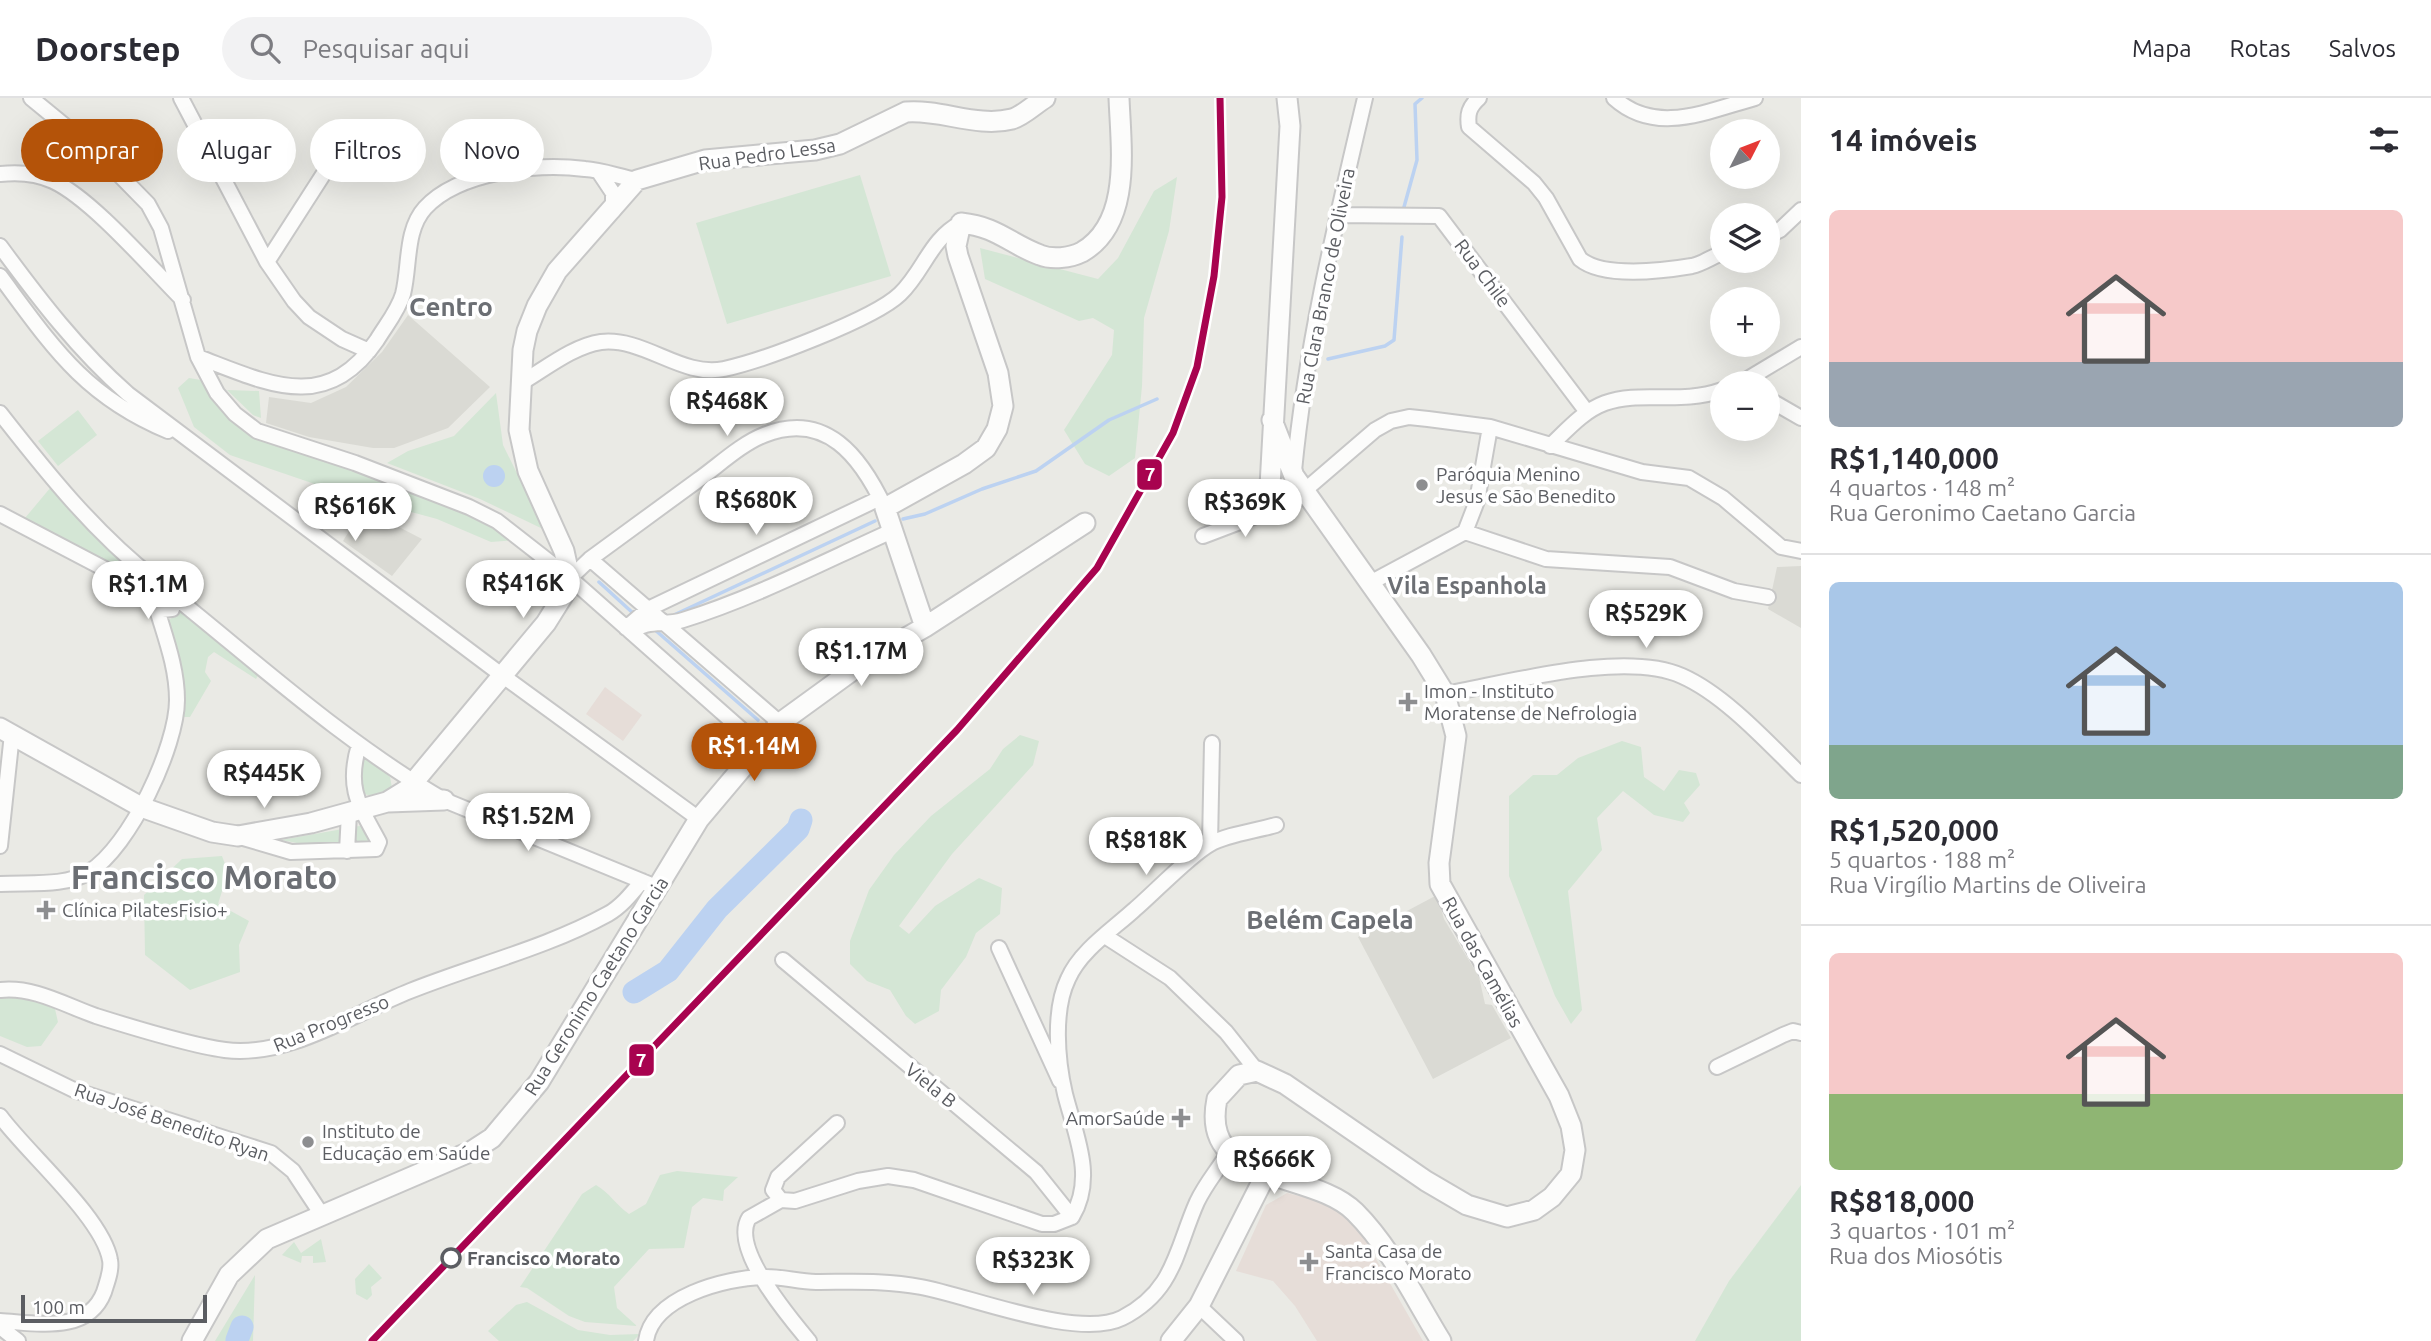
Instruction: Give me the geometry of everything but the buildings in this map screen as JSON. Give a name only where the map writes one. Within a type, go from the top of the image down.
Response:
[{"type":"main road","points":[[904,106],[917,111],[978,121],[1013,119],[1045,98]]},
{"type":"main road","points":[[925,627],[882,503],[964,464],[986,447],[997,429],[1003,405],[998,373],[958,256],[956,246],[961,223],[993,229],[1041,256],[1058,258],[1078,254],[1099,241],[1114,216],[1121,159],[1119,98]]},
{"type":"main road","points":[[1274,509],[1270,486],[1272,420],[1290,125],[1287,98]]},
{"type":"main road","name":"Rua Pedro Lessa","points":[[637,180],[705,160],[815,150],[840,144],[904,106]]},
{"type":"main road","points":[[387,802],[415,783],[503,676],[556,609],[570,578],[564,551],[521,448],[523,350],[537,306],[557,271],[613,211],[637,180]]},
{"type":"main road","name":"Rua das Camélias","points":[[1256,1071],[1285,1084],[1426,1181],[1488,1213],[1521,1216],[1534,1210],[1567,1183],[1575,1150],[1571,1126],[1559,1096],[1440,884],[1439,863],[1455,736],[1445,694],[1299,484],[1272,420]]},
{"type":"main road","points":[[1274,509],[1299,484]]},
{"type":"main road","name":"Rua Geronimo Caetano Garcia","points":[[192,1341],[229,1275],[254,1249],[280,1232],[472,1151],[492,1138],[539,1082],[650,884],[699,819],[780,723],[864,662],[925,627],[1085,523]]},
{"type":"main road","points":[[6,731],[141,807],[212,832],[238,836],[355,812],[387,802],[444,800]]},
{"type":"main road","points":[[1256,1071],[1239,1075],[1217,1099],[1216,1128],[1228,1153],[1246,1167],[1330,1194],[1353,1209],[1384,1246],[1441,1341]]},
{"type":"main road","points":[[1171,1341],[1199,1306],[1267,1172]]},
{"type":"street","points":[[31,98],[98,153],[148,204],[161,228],[198,357],[217,393],[234,414],[257,430],[469,507],[523,539],[760,746]]},
{"type":"street","points":[[181,98],[267,262],[309,317],[342,339],[369,351]]},
{"type":"street","name":"Rua Clara Branco de Oliveira","points":[[1299,484],[1302,394],[1337,215],[1365,98]]},
{"type":"street","points":[[1479,98],[1472,104],[1467,116],[1469,127],[1534,183],[1546,198],[1580,259],[1588,266],[1624,271],[1694,265],[1710,258]]},
{"type":"street","points":[[1614,98],[1625,108],[1648,119],[1667,120],[1755,98]]},
{"type":"street","points":[[198,357],[258,380],[297,388],[321,386],[340,377],[369,351],[402,295],[415,222],[433,200],[472,179],[516,170],[565,167],[637,180]]},
{"type":"street","points":[[599,172],[613,193],[613,211]]},
{"type":"street","points":[[0,174],[35,175],[54,181],[90,209],[184,301]]},
{"type":"street","points":[[267,262],[318,182]]},
{"type":"street","points":[[1780,230],[1801,210]]},
{"type":"street","name":"Rua Chile","points":[[1337,215],[1438,216],[1587,412]]},
{"type":"street","points":[[521,383],[577,350],[600,342],[627,343],[708,370],[723,369],[777,351],[875,312],[897,297],[912,282],[944,232],[961,223]]},
{"type":"street","points":[[0,246],[47,310],[93,363],[186,438],[699,819]]},
{"type":"street","points":[[0,276],[59,356],[88,384],[143,420],[186,438]]},
{"type":"street","points":[[1763,371],[1801,347]]},
{"type":"street","points":[[1550,446],[1587,412],[1606,402],[1631,398],[1681,400],[1710,395]]},
{"type":"street","points":[[1780,406],[1801,418]]},
{"type":"street","points":[[0,413],[50,477],[149,585],[174,664],[177,701],[172,736],[126,836],[89,873],[69,880],[0,884]]},
{"type":"street","points":[[1299,484],[1391,421],[1409,417],[1490,427],[1642,472],[1689,478],[1723,498],[1781,547],[1801,551]]},
{"type":"street","points":[[570,578],[590,559],[762,435],[792,426],[815,431],[838,440],[855,456],[882,503],[648,609],[629,630]]},
{"type":"street","points":[[1370,583],[1465,532],[1477,501],[1490,427]]},
{"type":"street","points":[[1203,536],[1274,509]]},
{"type":"street","points":[[0,514],[175,597],[359,745],[444,800],[650,884]]},
{"type":"street","points":[[629,630],[645,624],[682,620],[749,595],[892,531]]},
{"type":"street","points":[[1465,532],[1546,559],[1670,567],[1734,591],[1768,597]]},
{"type":"street","points":[[590,559],[780,723]]},
{"type":"street","points":[[156,606],[167,611],[172,609],[175,597]]},
{"type":"street","points":[[1445,694],[1599,667],[1656,668],[1683,676],[1713,697],[1748,724],[1801,775]]},
{"type":"street","points":[[0,846],[6,731]]},
{"type":"street","points":[[1210,844],[1212,743]]},
{"type":"street","points":[[348,851],[355,812],[352,783],[359,745]]},
{"type":"street","points":[[238,836],[291,852],[372,851],[379,847],[379,842],[355,812]]},
{"type":"street","points":[[1065,1092],[1058,1026],[1060,1000],[1068,977],[1105,936],[1210,844],[1276,825]]},
{"type":"street","name":"Rua Progresso","points":[[0,990],[22,989],[110,1020],[223,1049],[256,1051],[291,1042],[410,990],[508,957],[610,913],[650,884]]},
{"type":"street","points":[[1105,936],[1170,978],[1226,1032],[1256,1071]]},
{"type":"street","points":[[809,1341],[762,1277],[749,1254],[744,1226],[749,1218],[781,1200],[795,1201],[858,1181],[888,1176],[914,1180],[1042,1224],[1054,1224],[1072,1217],[1082,1190],[1083,1168],[1079,1139],[1065,1092],[999,948]]},
{"type":"street","name":"Viela B","points":[[783,960],[1036,1172],[1072,1217]]},
{"type":"street","points":[[1717,1068],[1783,1035],[1793,1031],[1801,1033]]},
{"type":"street","name":"Rua José Benedito Ryan","points":[[0,1054],[74,1090],[271,1153],[293,1171],[321,1216]]},
{"type":"street","points":[[0,1116],[86,1215],[102,1241],[110,1261],[108,1280],[100,1301],[89,1314],[73,1322],[0,1324]]},
{"type":"street","points":[[781,1200],[774,1189],[778,1177],[838,1123]]},
{"type":"street","points":[[646,1341],[651,1325],[657,1317],[681,1297],[702,1289],[762,1277],[814,1282],[862,1279],[920,1287],[1046,1319],[1107,1324],[1138,1307],[1166,1279],[1185,1241],[1204,1188],[1228,1153]]},
{"type":"street","points":[[1199,1306],[1236,1341]]},
{"type":"street","points":[[0,1324],[18,1341]]},
{"type":"shaded area","points":[[408,315],[490,387],[448,428],[394,448],[373,448],[309,437],[266,423],[269,397],[311,403],[346,387],[382,352]]},
{"type":"shaded area","points":[[368,511],[422,539],[392,576],[343,541],[357,518],[361,519]]},
{"type":"shaded area","points":[[1801,566],[1801,628],[1768,609],[1777,567]]},
{"type":"shaded area","points":[[605,687],[642,715],[623,741],[586,714]]},
{"type":"shaded area","points":[[1437,895],[1444,919],[1479,977],[1485,1004],[1492,1005],[1511,1038],[1433,1079],[1358,937]]},
{"type":"shaded area","name":"Santa Casa de Francisco Morato","points":[[1287,1193],[1324,1202],[1352,1217],[1423,1341],[1317,1341],[1295,1306],[1273,1281],[1236,1271],[1266,1205]]},
{"type":"green space","points":[[860,175],[891,276],[727,324],[696,223]]},
{"type":"green space","points":[[1177,177],[1169,231],[1144,318],[1142,386],[1135,458],[1109,476],[1085,464],[1064,430],[1112,355],[1114,330],[1093,318],[1079,321],[985,279],[980,248],[1098,279],[1118,258],[1154,191]]},
{"type":"green space","points":[[189,378],[201,380],[219,406],[239,425],[475,516],[516,540],[491,542],[437,519],[338,492],[230,455],[194,427],[178,388]]},
{"type":"green space","points":[[227,390],[259,391],[261,418],[253,415]]},
{"type":"green space","points":[[496,393],[503,445],[545,530],[480,499],[387,463],[408,451],[454,436]]},
{"type":"green space","points":[[78,410],[97,435],[58,466],[38,441]]},
{"type":"green space","points":[[51,487],[133,571],[137,576],[134,579],[25,518]]},
{"type":"green space","points":[[183,610],[261,670],[256,679],[214,652],[208,657],[205,672],[211,681],[190,717],[178,717],[169,631],[169,620]]},
{"type":"green space","points":[[1020,735],[1039,741],[1033,765],[952,854],[899,926],[909,934],[935,906],[979,878],[1002,888],[1000,914],[976,933],[966,957],[941,990],[939,1011],[915,1024],[906,1016],[890,990],[867,981],[850,964],[850,941],[869,890],[894,855],[931,816],[990,769],[1003,749]]},
{"type":"green space","points":[[1622,741],[1641,747],[1644,777],[1664,791],[1679,770],[1696,773],[1700,785],[1684,803],[1690,813],[1683,822],[1654,815],[1623,791],[1597,818],[1602,850],[1568,891],[1582,1010],[1571,1024],[1555,996],[1509,876],[1509,796],[1533,775],[1557,775],[1578,758]]},
{"type":"green space","points":[[362,752],[390,777],[392,788],[372,796],[360,793],[359,761]]},
{"type":"green space","points":[[365,825],[372,834],[373,847],[313,846],[281,840]]},
{"type":"green space","points":[[222,856],[228,872],[218,904],[249,921],[239,945],[240,972],[190,990],[145,955],[144,895],[182,859]]},
{"type":"green space","points":[[18,994],[55,1009],[58,1022],[41,1046],[27,1047],[0,1036],[0,998]]},
{"type":"green space","points":[[677,1171],[738,1177],[724,1190],[723,1201],[703,1198],[692,1207],[684,1248],[649,1249],[614,1287],[617,1308],[637,1326],[585,1322],[569,1316],[527,1288],[520,1287],[582,1194],[596,1185],[629,1214],[646,1204],[660,1175]]},
{"type":"green space","points":[[1801,1185],[1801,1341],[1695,1341],[1729,1281]]},
{"type":"green space","points":[[321,1239],[326,1262],[313,1263],[313,1256],[302,1256],[301,1263],[282,1255],[294,1242],[301,1253]]},
{"type":"green space","points":[[369,1264],[382,1278],[371,1287],[372,1295],[367,1300],[356,1294],[355,1279]]},
{"type":"green space","points":[[255,1275],[253,1341],[215,1341]]},
{"type":"green space","points":[[527,1302],[578,1330],[610,1335],[640,1334],[633,1341],[499,1341],[488,1331],[516,1305]]},
{"type":"water","points":[[494,465],[502,468],[505,476],[502,484],[494,487],[486,484],[483,476],[486,468]]},
{"type":"waterway","points":[[1404,207],[1417,160],[1415,104],[1422,98]]},
{"type":"waterway","points":[[1328,359],[1385,346],[1394,340],[1402,237]]},
{"type":"waterway","points":[[903,519],[925,514],[982,489],[1036,471],[1109,420],[1157,399]]},
{"type":"waterway","points":[[676,614],[875,521]]},
{"type":"waterway","points":[[599,582],[634,614]]},
{"type":"waterway","points":[[654,629],[758,720]]},
{"type":"waterway","points":[[634,992],[668,971],[717,909],[798,829],[801,820]]},
{"type":"waterway","points":[[237,1340],[242,1327]]},
{"type":"transit line","name":"7","points":[[372,1341],[957,730],[1097,568],[1173,433],[1197,367],[1214,276],[1222,197],[1220,98]]},
{"type":"place","name":"Paróquia Menino Jesus e São Benedito","points":[[1422,485]]},
{"type":"place","name":"Imon - Instituto Moratense de Nefrologia","points":[[1408,702]]},
{"type":"place","name":"Clínica PilatesFisio+","points":[[46,910]]},
{"type":"place","name":"AmorSaúde","points":[[1181,1118]]},
{"type":"place","name":"Instituto de Educação em Saúde","points":[[308,1142]]},
{"type":"place","name":"Francisco Morato","points":[[451,1258]]},
{"type":"place","name":"Santa Casa de Francisco Morato","points":[[1309,1262]]},
{"type":"district","name":"Centro","points":[[451,306]]},
{"type":"district","name":"Vila Espanhola","points":[[1467,585]]},
{"type":"district","name":"Francisco Morato","points":[[204,876]]},
{"type":"district","name":"Belém Capela","points":[[1330,919]]}]
